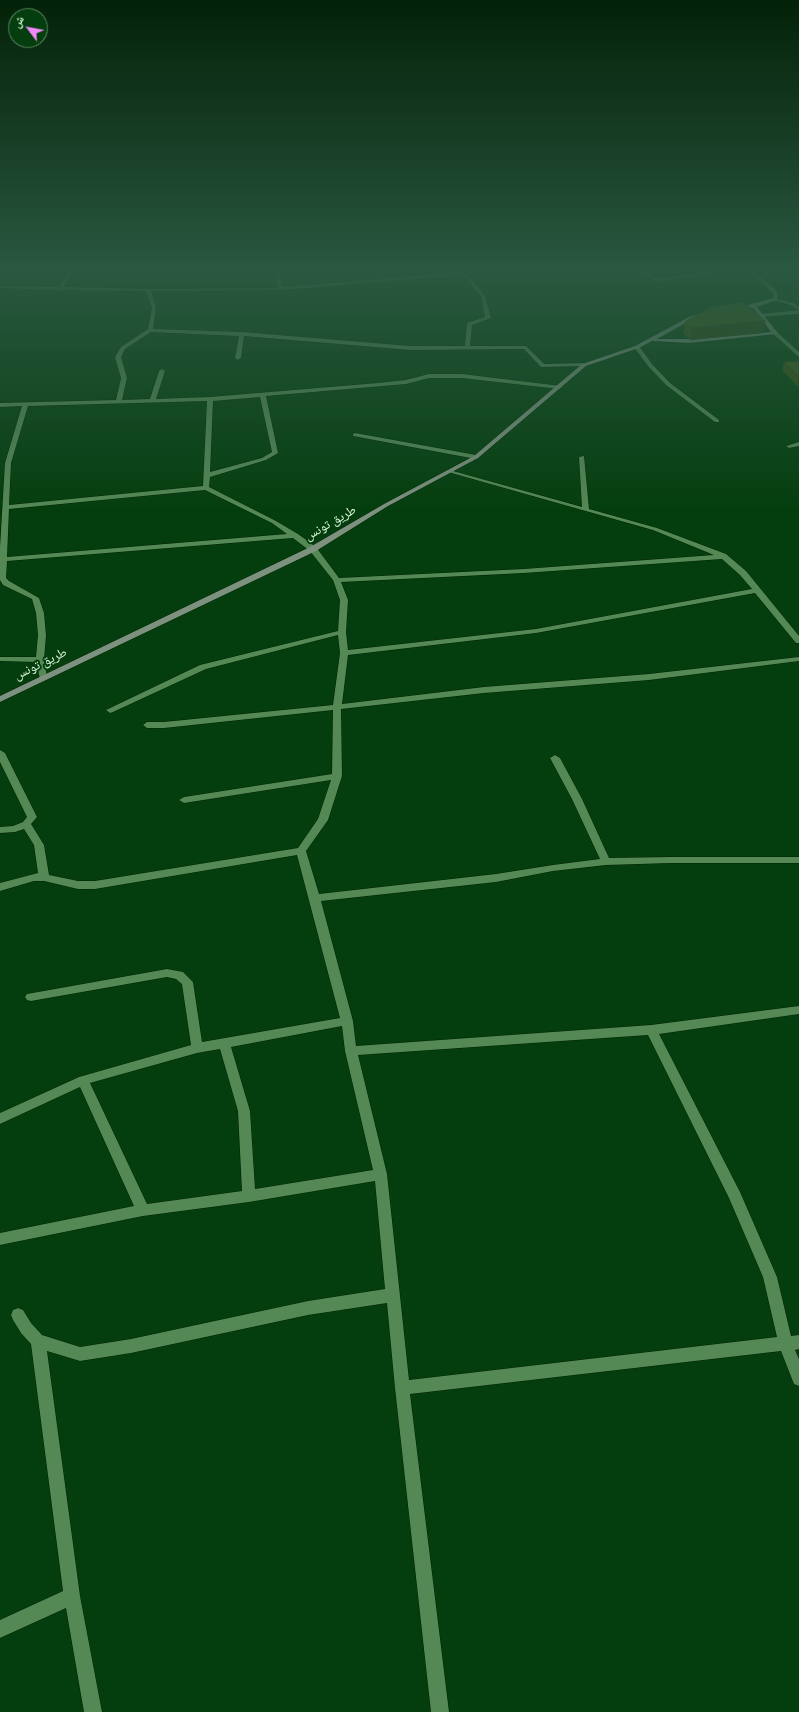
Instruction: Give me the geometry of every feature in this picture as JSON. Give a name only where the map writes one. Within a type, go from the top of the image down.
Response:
[{"type":"main road","name":"طريق تونس","points":[[0,698],[230,590],[313,549],[393,501],[451,472],[476,456],[584,365],[623,352]]},
{"type":"street","points":[[119,401],[124,378],[118,357],[121,352]]},
{"type":"street","points":[[238,358],[239,352]]},
{"type":"street","points":[[530,352],[543,366],[584,365]]},
{"type":"street","points":[[640,352],[650,366],[668,384],[717,421]]},
{"type":"street","points":[[153,400],[162,371]]},
{"type":"street","points":[[0,405],[25,406],[119,401],[210,399],[385,385],[406,382],[429,376],[462,376],[559,387]]},
{"type":"street","points":[[208,475],[264,459],[275,453],[263,395]]},
{"type":"street","points":[[206,488],[208,475],[210,399]]},
{"type":"street","points":[[25,406],[4,463],[6,507],[2,578],[6,583],[35,598],[40,613],[40,660],[43,677]]},
{"type":"street","points":[[355,435],[476,456]]},
{"type":"street","points":[[789,446],[799,444]]},
{"type":"street","points":[[582,457],[586,509]]},
{"type":"street","points":[[451,472],[655,529],[723,556],[743,573],[799,641]]},
{"type":"street","points":[[0,887],[34,878],[44,877],[78,885],[95,885],[301,851],[323,820],[337,776],[337,707],[344,653],[342,632],[344,600],[337,580],[313,549],[274,522],[206,488],[6,507]]},
{"type":"street","points":[[2,557],[295,536]]},
{"type":"street","points":[[337,580],[524,571],[723,556]]},
{"type":"street","points":[[344,653],[536,631],[758,590]]},
{"type":"street","points":[[110,710],[203,667],[342,632]]},
{"type":"street","points":[[0,659],[40,660]]},
{"type":"street","points":[[147,725],[164,725],[337,707],[500,688],[650,677],[799,659]]},
{"type":"street","points":[[0,753],[32,817],[26,824],[15,829],[0,830]]},
{"type":"street","points":[[555,758],[577,799],[606,862]]},
{"type":"street","points":[[184,800],[337,776]]},
{"type":"street","points":[[26,824],[39,845],[44,877]]},
{"type":"street","points":[[301,851],[315,898],[347,1021],[351,1051],[381,1174],[402,1388],[440,1712]]},
{"type":"street","points":[[315,898],[433,885],[606,862],[671,860],[799,860]]},
{"type":"street","points":[[31,997],[167,973],[179,975],[187,982],[197,1048]]},
{"type":"street","points":[[351,1051],[651,1030],[799,1010]]},
{"type":"street","points":[[0,1119],[83,1080],[197,1048],[347,1021]]},
{"type":"street","points":[[651,1030],[735,1196],[765,1264],[792,1343],[799,1379]]},
{"type":"street","points":[[224,1043],[244,1111],[249,1196]]},
{"type":"street","points":[[83,1080],[143,1210]]},
{"type":"street","points":[[0,1239],[143,1210],[249,1196],[381,1174]]},
{"type":"street","points":[[18,1315],[26,1328],[38,1341],[80,1354],[131,1346],[308,1308],[393,1295]]},
{"type":"street","points":[[38,1341],[72,1596],[93,1712]]},
{"type":"street","points":[[402,1388],[792,1343]]},
{"type":"street","points":[[0,1629],[72,1596]]},
{"type":"building","points":[[799,361],[799,377],[784,362]]}]
